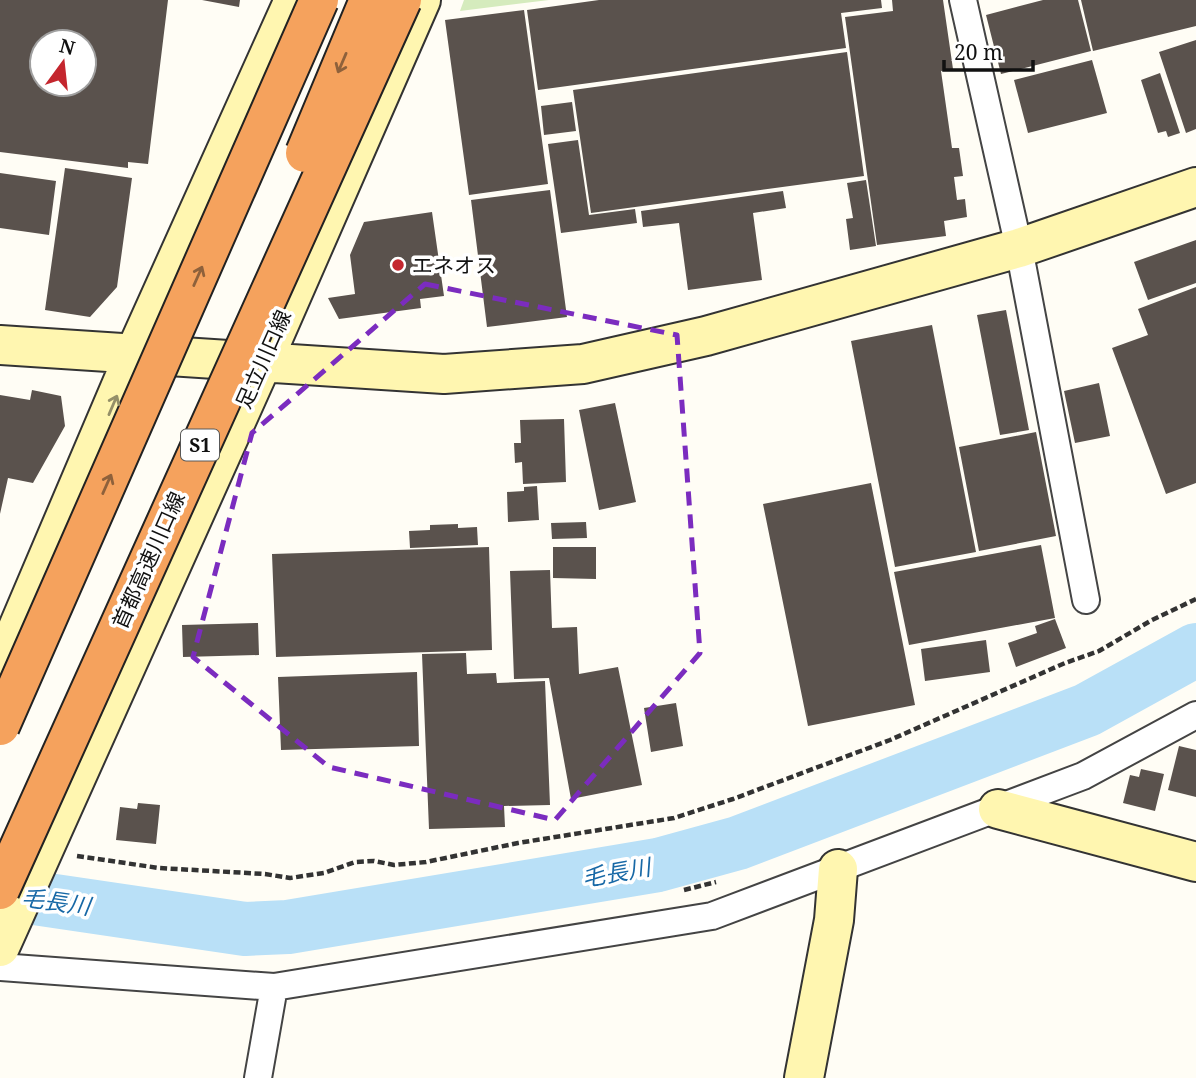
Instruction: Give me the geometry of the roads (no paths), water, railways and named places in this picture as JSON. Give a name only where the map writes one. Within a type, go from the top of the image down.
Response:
[{"type":"highway","points":[[0,726],[318,0]]},
{"type":"highway","points":[[45,787],[165,477],[244,299],[369,0]]},
{"type":"highway","name":"首都高速川口線","points":[[0,890],[402,0]]},
{"type":"main road","points":[[0,670],[9,629],[294,0]]},
{"type":"main road","name":"足立川口線","points":[[0,947],[421,0]]},
{"type":"main road","points":[[0,345],[443,374],[583,364],[706,336],[1019,248],[1196,187]]},
{"type":"main road","points":[[998,810],[1196,862]]},
{"type":"main road","points":[[804,1078],[834,920],[838,869]]},
{"type":"street","points":[[962,0],[1019,248],[1086,600]]},
{"type":"street","points":[[0,967],[274,987],[712,916],[1083,776],[1196,715]]},
{"type":"street","points":[[258,1078],[274,987]]},
{"type":"waterway","name":"毛長川","points":[[0,893],[245,929],[288,927],[658,865],[738,843],[1087,710],[1196,650]]},
{"type":"place","name":"エネオス","points":[[398,265]]}]
